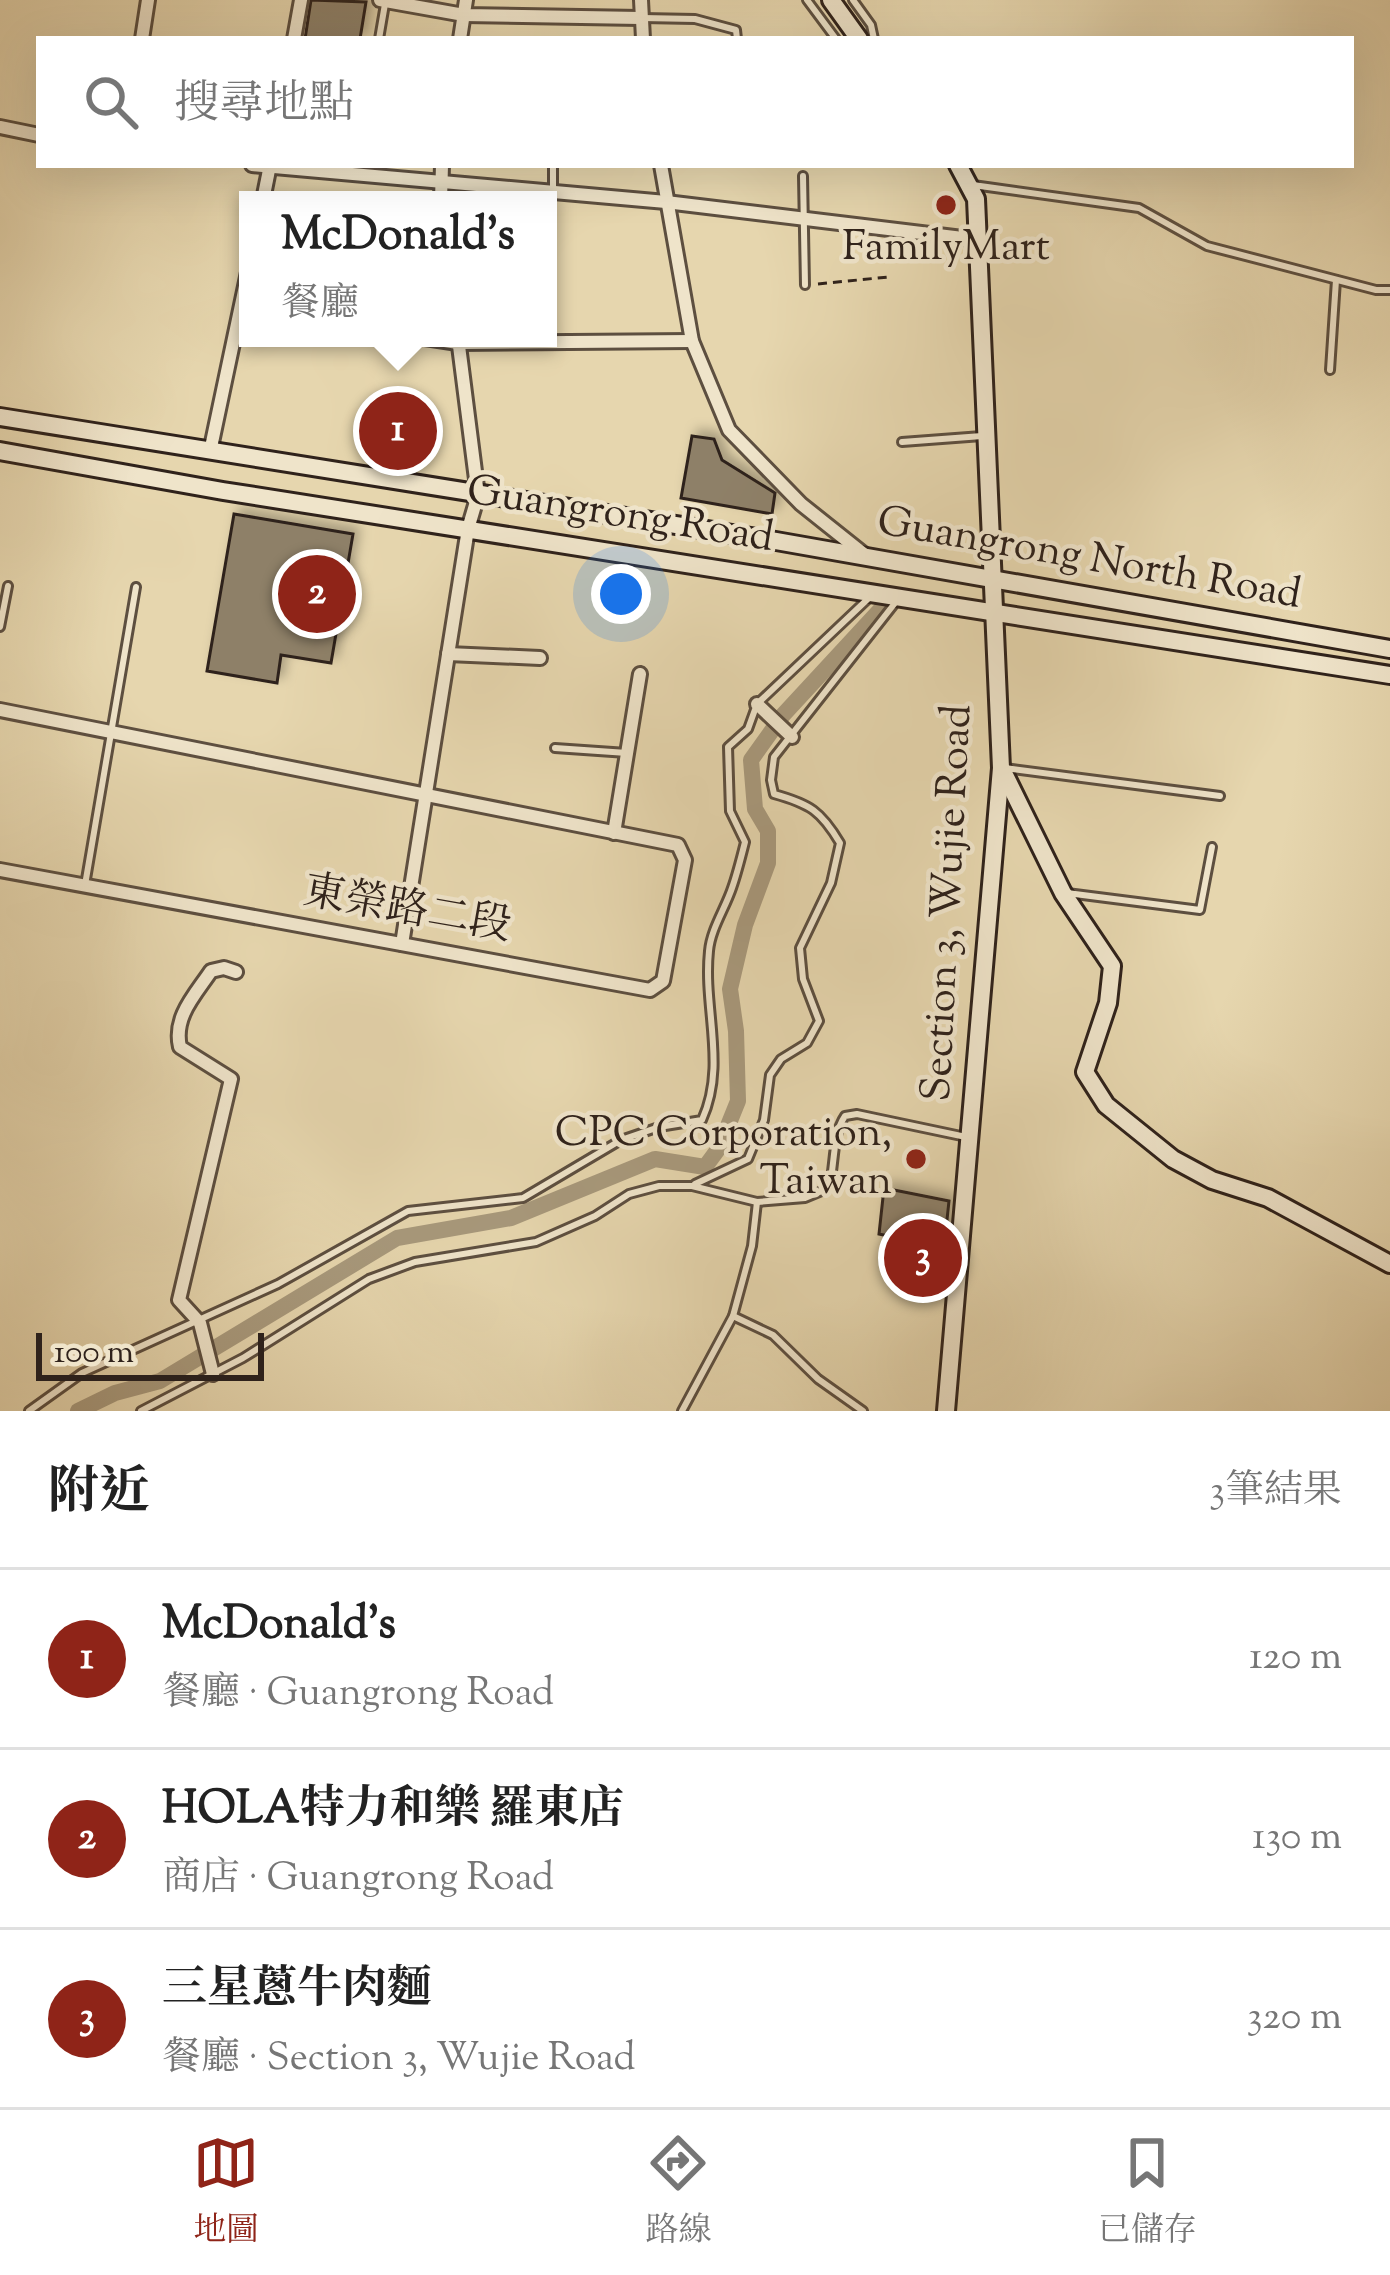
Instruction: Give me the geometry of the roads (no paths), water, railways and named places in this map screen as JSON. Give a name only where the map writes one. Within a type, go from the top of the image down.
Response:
[{"type":"street","points":[[142,36],[148,0]]},
{"type":"street","points":[[295,36],[302,0]]},
{"type":"street","points":[[383,0],[464,15],[640,18]]},
{"type":"street","points":[[460,36],[466,0]]},
{"type":"street","points":[[641,0],[643,36]]},
{"type":"street","points":[[831,0],[858,36]]},
{"type":"street","points":[[0,127],[36,134]]},
{"type":"street","points":[[314,168],[519,191]]},
{"type":"street","points":[[440,191],[442,168]]},
{"type":"street","points":[[661,168],[692,341],[729,430],[801,504],[871,559]]},
{"type":"street","points":[[960,168],[970,184]]},
{"type":"street","name":"Section 3, Wujie Road","points":[[946,1411],[1001,768],[980,240],[970,184]]},
{"type":"street","points":[[557,194],[666,202],[980,240]]},
{"type":"street","points":[[210,452],[239,333]]},
{"type":"street","points":[[557,340],[692,341]]},
{"type":"street","points":[[402,944],[468,529],[478,495],[459,347]]},
{"type":"street","name":"Guangrong Road","points":[[0,416],[776,541]]},
{"type":"street","name":"Guangrong Road","points":[[0,451],[873,594]]},
{"type":"street","name":"Guangrong North Road","points":[[776,541],[1390,649]]},
{"type":"street","name":"Guangrong North Road","points":[[873,594],[1390,675]]},
{"type":"street","points":[[448,654],[540,658]]},
{"type":"street","points":[[0,710],[614,833],[640,674]]},
{"type":"street","points":[[757,704],[792,737]]},
{"type":"street","points":[[1001,768],[1063,892],[1112,966],[1108,1003],[1085,1072],[1106,1105],[1173,1159],[1212,1180],[1268,1198],[1390,1264]]},
{"type":"street","name":"東榮路二段","points":[[0,870],[650,990],[663,981],[685,860],[678,845],[614,833]]},
{"type":"street","points":[[213,1373],[200,1323],[179,1300],[230,1078],[180,1047],[177,1034],[181,1016],[212,971],[236,972]]},
{"type":"lane","points":[[379,36],[383,0]]},
{"type":"lane","points":[[807,0],[834,36]]},
{"type":"lane","points":[[853,0],[873,36]]},
{"type":"lane","points":[[640,18],[695,19],[736,30],[737,36]]},
{"type":"lane","points":[[803,176],[806,285]]},
{"type":"lane","points":[[970,184],[1139,208],[1207,246],[1390,290]]},
{"type":"lane","points":[[1330,370],[1336,280]]},
{"type":"lane","points":[[902,442],[987,435]]},
{"type":"lane","points":[[0,627],[8,586]]},
{"type":"lane","points":[[85,886],[136,587]]},
{"type":"lane","points":[[29,1411],[82,1373],[278,1284],[408,1210],[523,1198],[621,1140],[658,1126],[702,1120],[710,1100],[716,1052],[705,988],[709,942],[745,842],[730,811],[728,747],[748,729],[757,704],[873,594]]},
{"type":"lane","points":[[692,1186],[748,1160],[764,1120],[770,1075],[781,1059],[807,1043],[819,1021],[803,979],[800,948],[832,883],[840,844],[828,823],[807,803],[774,794],[770,779],[774,757],[899,597]]},
{"type":"lane","points":[[555,748],[627,753]]},
{"type":"lane","points":[[1001,768],[1220,796]]},
{"type":"lane","points":[[1063,892],[1200,910],[1212,848]]},
{"type":"lane","points":[[141,1411],[369,1279],[415,1262],[536,1242],[596,1216],[629,1194],[659,1186],[692,1186],[757,1202],[805,1198],[829,1188],[838,1126],[845,1116],[857,1114],[971,1138]]},
{"type":"lane","points":[[682,1411],[733,1316],[752,1246],[757,1202]]},
{"type":"lane","points":[[733,1316],[772,1335],[818,1379],[863,1411]]},
{"type":"waterway","points":[[78,1411],[115,1393],[160,1381],[397,1238],[511,1218],[655,1159],[705,1167],[719,1148],[738,1101],[730,989],[745,925],[768,863],[768,831],[755,809],[751,760],[783,715],[881,609]]},
{"type":"place","name":"FamilyMart","points":[[946,205]]},
{"type":"place","name":"McDonald's","points":[[398,431]]},
{"type":"place","name":"HOLA特力和樂 羅東店","points":[[317,594]]},
{"type":"place","name":"CPC Corporation, Taiwan","points":[[916,1159]]},
{"type":"place","name":"三星蔥牛肉麵","points":[[923,1258]]}]
